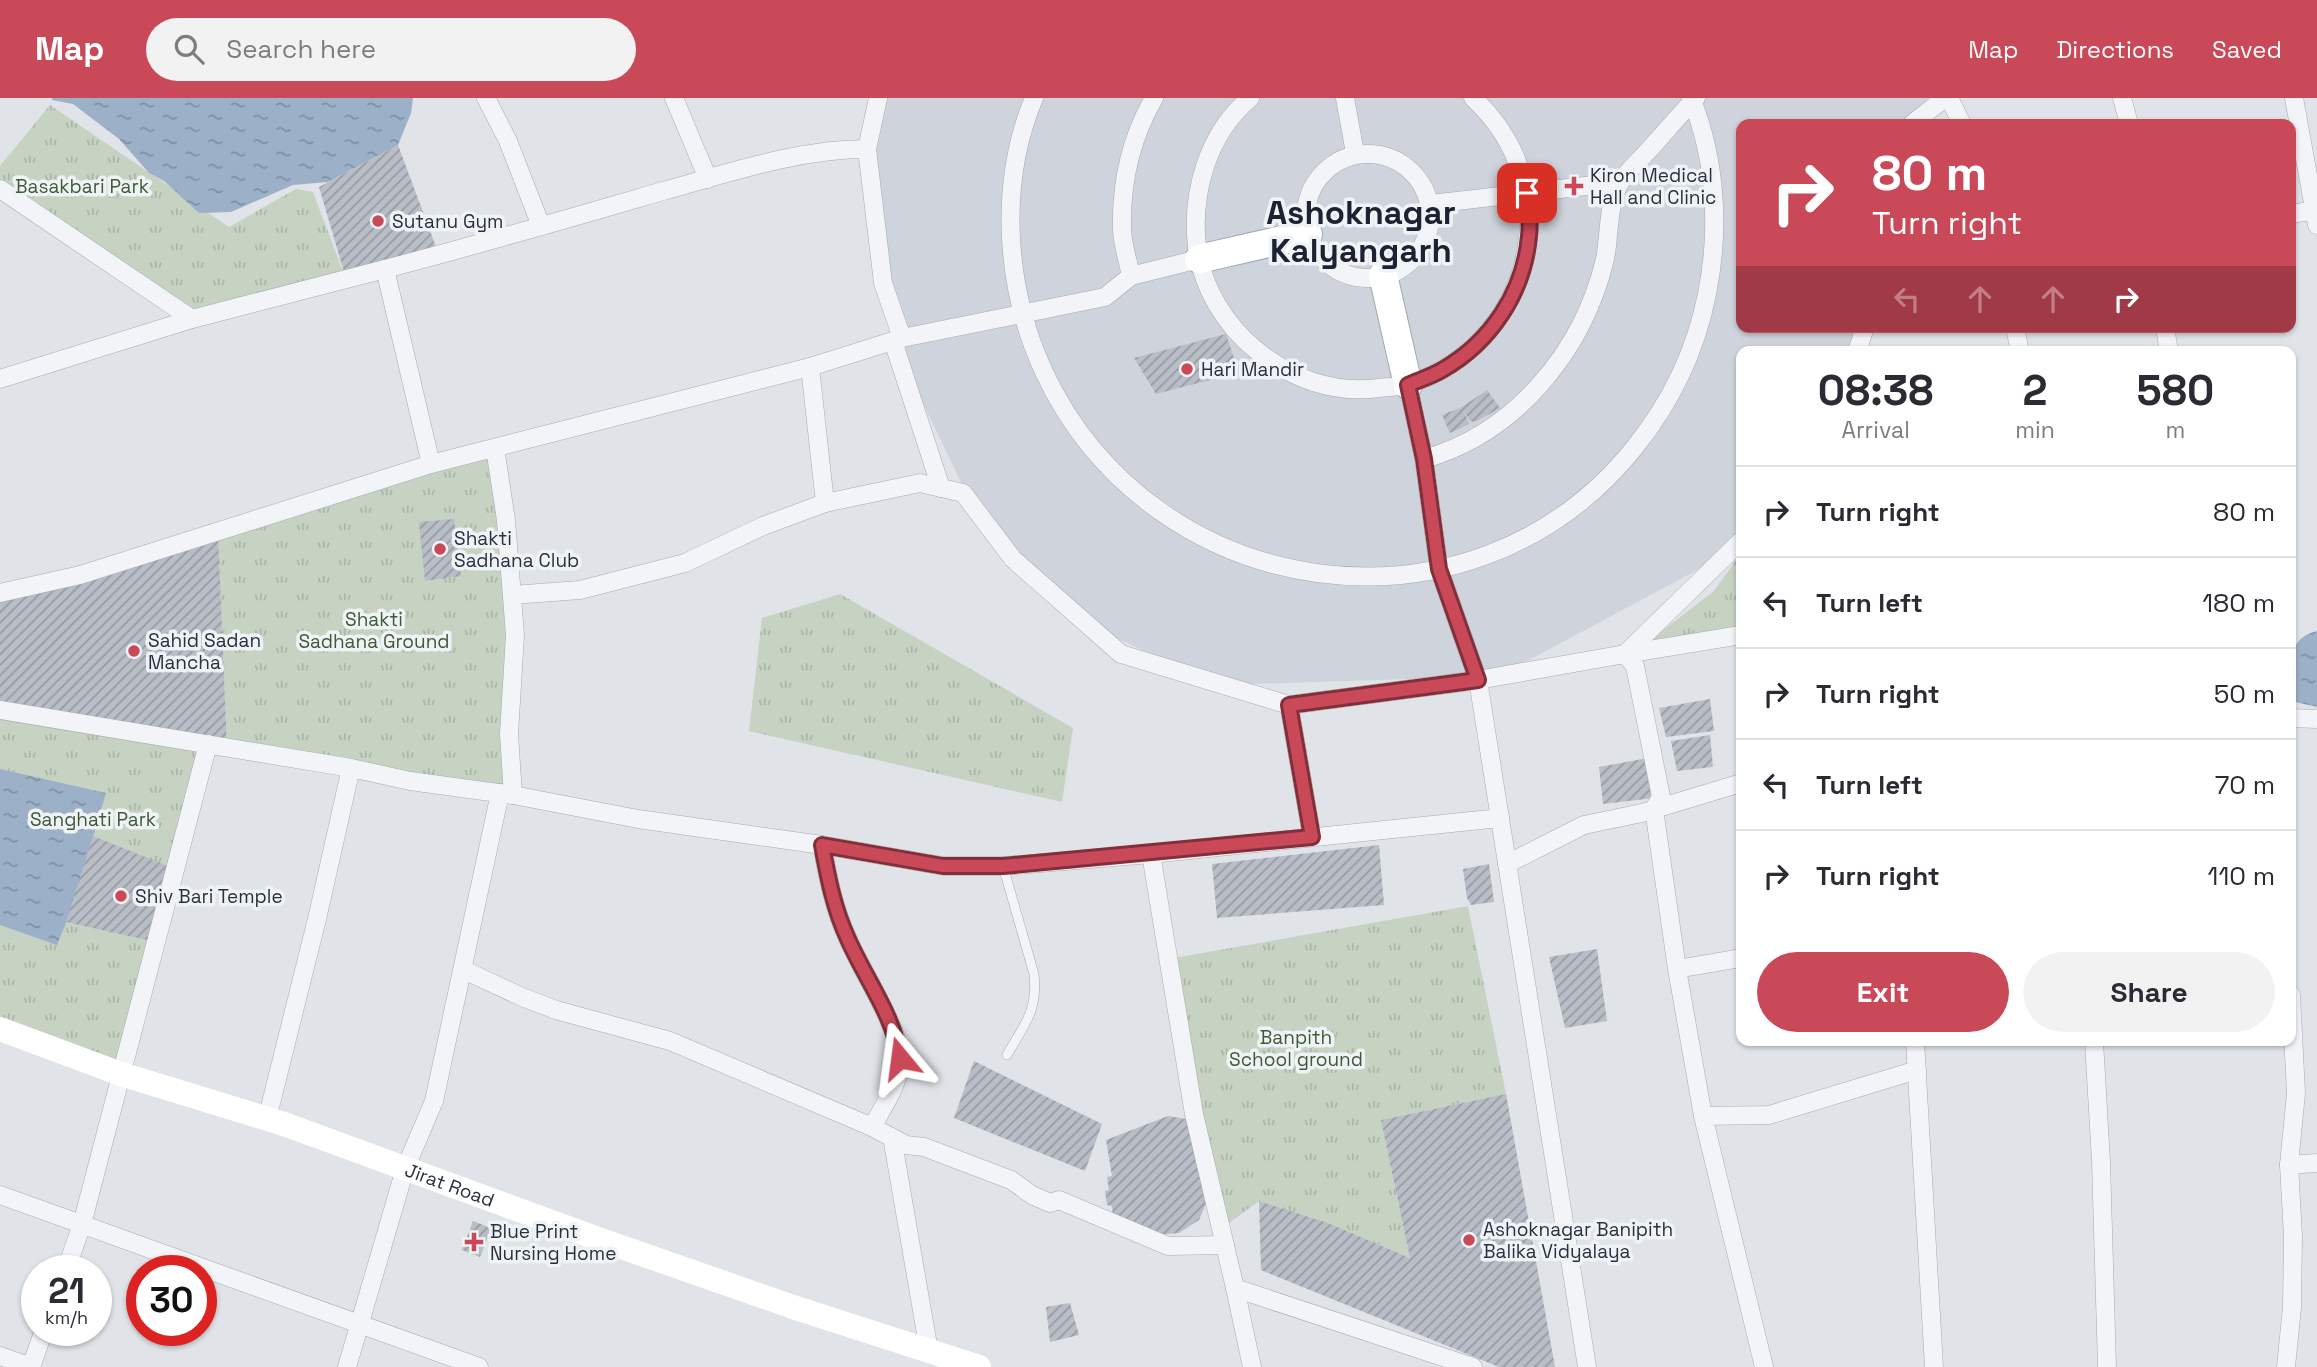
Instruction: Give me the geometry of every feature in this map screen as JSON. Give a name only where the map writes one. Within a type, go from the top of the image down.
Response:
[{"type":"main road","points":[[1199,259],[1308,234]]},
{"type":"main road","points":[[1383,275],[1408,385]]},
{"type":"main road","name":"Jirat Road","points":[[0,1029],[121,1074],[267,1119],[796,1308],[979,1367]]},
{"type":"street","points":[[486,98],[508,141],[541,226]]},
{"type":"street","points":[[674,98],[708,179]]},
{"type":"street","points":[[878,98],[867,149],[883,284],[941,488]]},
{"type":"street","points":[[1034,98],[1019,148],[1012,189],[1014,273],[1035,354],[1053,392],[1075,427],[1101,460],[1130,489],[1198,536],[1236,554],[1275,566],[1316,574],[1357,577],[1398,576],[1439,569],[1520,541],[1557,519],[1591,493],[1629,455],[1649,430],[1672,393],[1690,354],[1712,271],[1715,228],[1713,185],[1693,99]]},
{"type":"street","points":[[1131,276],[1122,230],[1124,177],[1142,120],[1154,98]]},
{"type":"street","points":[[1250,98],[1224,127],[1207,158],[1198,191],[1195,225],[1199,259],[1214,301],[1240,337],[1275,366],[1315,384],[1359,391],[1408,385],[1442,370],[1476,346],[1503,314],[1521,276],[1530,235],[1527,193],[1515,152],[1491,115],[1474,98]]},
{"type":"street","points":[[1345,98],[1355,153]]},
{"type":"street","points":[[1919,119],[1947,98],[1959,119]]},
{"type":"street","points":[[2122,98],[2128,119]]},
{"type":"street","points":[[2294,98],[2316,215],[2296,214]]},
{"type":"street","points":[[1424,459],[1448,452],[1490,429],[1524,401],[1560,361],[1587,315],[1605,259],[1613,203],[1620,182],[1693,99]]},
{"type":"street","points":[[0,379],[192,319],[503,239],[708,179],[807,154],[835,149],[867,149]]},
{"type":"street","points":[[1355,153],[1389,155],[1416,174],[1431,204],[1427,241],[1403,270],[1367,280],[1332,269],[1309,240],[1305,203],[1322,170],[1355,153]]},
{"type":"street","points":[[1431,204],[1620,182]]},
{"type":"street","points":[[0,189],[192,319]]},
{"type":"street","points":[[0,593],[80,575],[431,464],[810,367],[897,339],[1105,298],[1131,276],[1199,259]]},
{"type":"street","points":[[385,269],[431,464]]},
{"type":"street","points":[[810,367],[825,503]]},
{"type":"street","points":[[1408,385],[1424,459],[1439,569],[1478,680],[1587,1367]]},
{"type":"street","points":[[347,1367],[405,1169],[434,1101],[464,970],[488,845],[507,794],[515,635],[506,520],[495,448]]},
{"type":"street","points":[[512,595],[580,590],[685,563],[763,526],[825,503],[919,483],[963,493],[1013,559],[1121,654],[1289,705],[1478,680],[1736,636]]},
{"type":"street","points":[[1625,654],[1736,546]]},
{"type":"street","points":[[1625,654],[1635,666],[1661,797],[1654,809],[1677,969],[1703,1116],[1764,1367]]},
{"type":"street","points":[[1289,705],[1312,837]]},
{"type":"street","points":[[0,710],[351,768],[410,781],[507,794],[638,820],[822,845],[943,866],[1003,866],[1151,854],[1500,818]]},
{"type":"street","points":[[2296,718],[2317,719]]},
{"type":"street","points":[[71,1255],[82,1224],[208,744]]},
{"type":"street","points":[[267,1119],[351,768]]},
{"type":"street","points":[[1507,864],[1584,825],[1654,809],[1736,784]]},
{"type":"street","points":[[822,845],[835,908],[897,1039],[900,1058],[897,1082],[872,1127]]},
{"type":"street","points":[[1151,854],[1194,1114],[1252,1367]]},
{"type":"street","points":[[1677,969],[1736,959]]},
{"type":"street","points":[[464,970],[522,998],[556,1010],[670,1041],[872,1127],[906,1145],[924,1147],[1011,1180],[1032,1195],[1050,1203],[1059,1200],[1168,1247],[1225,1245]]},
{"type":"street","points":[[1915,1046],[1934,1367]]},
{"type":"street","points":[[2094,1046],[2101,1162],[2107,1367]]},
{"type":"street","points":[[2286,1367],[2292,1307],[2293,1236],[2289,1166],[2296,1093],[2294,1046]]},
{"type":"street","points":[[1703,1116],[1769,1115],[1917,1070]]},
{"type":"street","points":[[892,1138],[929,1350]]},
{"type":"street","points":[[2289,1166],[2317,1163]]},
{"type":"street","points":[[0,1195],[479,1367]]},
{"type":"street","points":[[1236,1288],[1473,1367]]},
{"type":"street","points":[[0,1356],[31,1367],[38,1346]]},
{"type":"lane","points":[[1003,866],[1034,974],[1036,992],[1033,1009],[1007,1055]]},
{"type":"shaded area","points":[[878,98],[1928,98],[1931,108],[1921,119],[1736,119],[1736,333],[1863,333],[1859,346],[1736,346],[1736,544],[1729,553],[1499,676],[1221,685],[1089,626],[972,505],[893,341],[867,149]]},
{"type":"green space","name":"Basakbari Park","points":[[50,105],[229,227],[296,189],[313,192],[346,279],[192,319],[0,189],[0,166]]},
{"type":"green space","name":"Shakti Sadhana Ground","points":[[495,448],[514,621],[513,795],[227,748],[218,531]]},
{"type":"green space","points":[[1736,560],[1736,628],[1644,645],[1714,591]]},
{"type":"green space","points":[[840,594],[1073,728],[1062,802],[749,731],[762,618]]},
{"type":"green space","name":"Sanghati Park","points":[[0,710],[208,744],[121,1074],[0,1029]]},
{"type":"green space","name":"Banpith School ground","points":[[1468,906],[1506,1094],[1381,1120],[1410,1258],[1328,1223],[1259,1201],[1221,1229],[1168,959]]},
{"type":"water","points":[[52,98],[413,98],[411,113],[398,145],[328,182],[293,185],[231,212],[199,213],[164,181],[149,173],[119,139],[73,104]]},
{"type":"water","points":[[2317,631],[2317,707],[2296,702],[2296,646],[2306,635]]},
{"type":"water","points":[[0,769],[106,793],[72,908],[57,945],[0,925]]},
{"type":"building","name":"Sutanu Gym","points":[[398,145],[439,255],[346,279],[319,187]]},
{"type":"building","name":"Hari Mandir","points":[[1226,334],[1236,364],[1229,375],[1156,394],[1134,358]]},
{"type":"building","points":[[1487,390],[1500,408],[1475,422],[1470,421],[1463,409],[1469,424],[1450,433],[1442,415],[1462,407]]},
{"type":"building","name":"Shakti Sadhana Club","points":[[454,519],[461,576],[425,581],[419,522]]},
{"type":"building","name":"Sahid Sadan Mancha","points":[[218,531],[227,748],[0,710],[0,593]]},
{"type":"building","points":[[1710,699],[1714,731],[1666,737],[1659,708]]},
{"type":"building","points":[[1710,735],[1713,767],[1677,771],[1671,741]]},
{"type":"building","points":[[1648,758],[1654,798],[1603,804],[1599,767]]},
{"type":"building","name":"Shiv Bari Temple","points":[[93,836],[175,869],[156,942],[66,922]]},
{"type":"building","points":[[1379,845],[1384,905],[1217,918],[1212,864]]},
{"type":"building","points":[[1489,864],[1494,902],[1471,905],[1467,898],[1463,869]]},
{"type":"building","points":[[1597,949],[1607,1021],[1565,1028],[1549,957]]},
{"type":"building","points":[[974,1061],[1102,1124],[1085,1171],[954,1118]]},
{"type":"building","name":"Ashoknagar Banipith Balika Vidyalaya","points":[[1506,1094],[1555,1367],[1499,1367],[1261,1270],[1259,1201],[1328,1223],[1410,1258],[1381,1120]]},
{"type":"building","points":[[1168,1116],[1186,1119],[1207,1201],[1199,1220],[1179,1233],[1155,1235],[1136,1230],[1122,1216],[1113,1216],[1112,1206],[1107,1205],[1107,1177],[1112,1176],[1106,1140]]},
{"type":"building","points":[[473,1221],[491,1228],[480,1257],[462,1250]]},
{"type":"building","points":[[1070,1303],[1079,1335],[1050,1342],[1046,1307]]},
{"type":"place","name":"Kiron Medical Hall and Clinic","points":[[1574,186]]},
{"type":"place","name":"Sutanu Gym","points":[[378,221]]},
{"type":"place","name":"Hari Mandir","points":[[1187,369]]},
{"type":"place","name":"Shakti Sadhana Club","points":[[440,549]]},
{"type":"place","name":"Sahid Sadan Mancha","points":[[134,651]]},
{"type":"place","name":"Shiv Bari Temple","points":[[121,896]]},
{"type":"place","name":"Ashoknagar Banipith Balika Vidyalaya","points":[[1469,1240]]},
{"type":"place","name":"Blue Print Nursing Home","points":[[474,1242]]},
{"type":"district","name":"Ashoknagar Kalyangarh","points":[[1361,232]]},
{"type":"route","points":[[900,1058],[897,1039],[835,908],[822,845],[943,866],[1003,866],[1312,837],[1289,705],[1478,680],[1439,569],[1424,459],[1408,385],[1442,370],[1476,346],[1503,314],[1521,276],[1530,235],[1527,193]]}]
